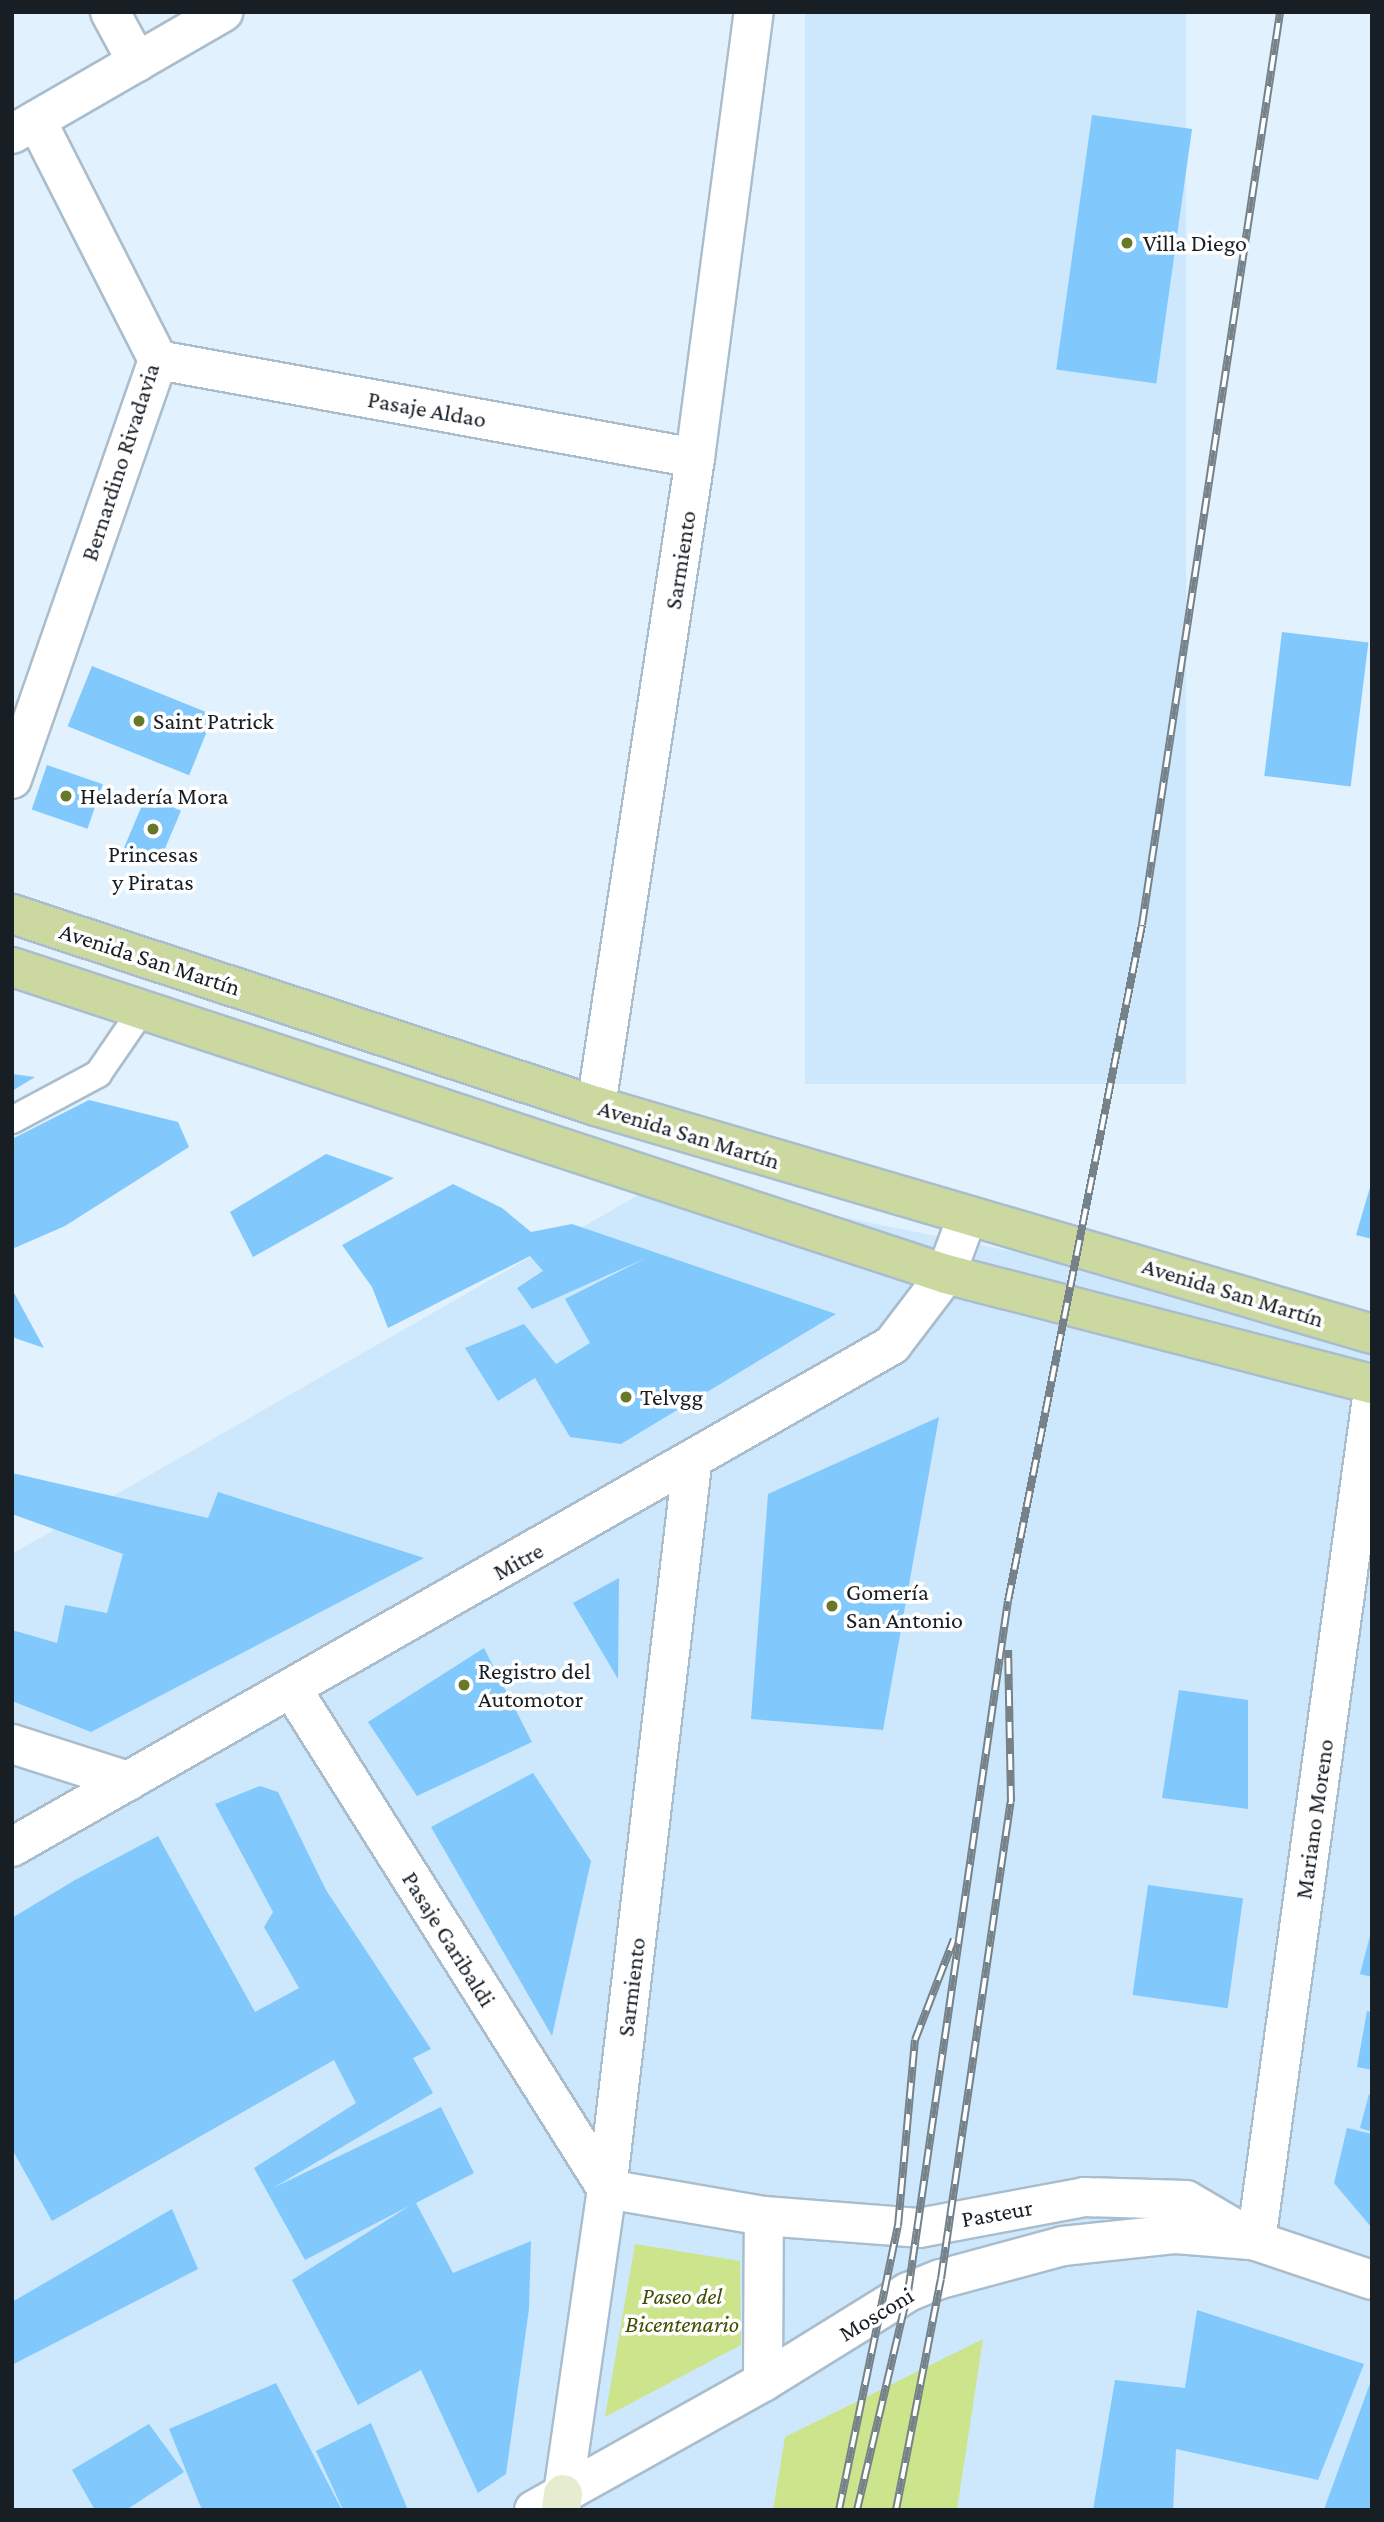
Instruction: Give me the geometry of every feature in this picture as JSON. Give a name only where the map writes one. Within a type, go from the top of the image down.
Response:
[{"type":"main road","name":"Avenida San Martín","points":[[12,914],[596,1106],[1372,1334]]},
{"type":"main road","name":"Avenida San Martín","points":[[12,967],[946,1274],[1372,1384]]},
{"type":"street","points":[[110,12],[137,62]]},
{"type":"street","points":[[24,127],[223,12]]},
{"type":"street","name":"Sarmiento","points":[[596,1106],[695,458],[754,12]]},
{"type":"street","name":"Bernardino Rivadavia","points":[[12,779],[158,360],[24,127]]},
{"type":"street","name":"Pasaje Aldao","points":[[158,360],[695,458]]},
{"type":"street","name":"Mitre","points":[[12,1847],[692,1464],[892,1345],[946,1274],[967,1217]]},
{"type":"street","name":"Mariano Moreno","points":[[1256,2241],[1372,1397]]},
{"type":"street","name":"Sarmiento","points":[[553,2504],[607,2189],[692,1464]]},
{"type":"street","name":"Pasaje Garibaldi","points":[[292,1689],[607,2189]]},
{"type":"street","points":[[12,1744],[128,1781]]},
{"type":"street","name":"Pasteur","points":[[607,2189],[764,2216],[919,2228],[1084,2197],[1186,2200],[1256,2241],[1372,2280]]},
{"type":"street","points":[[763,2382],[764,2216]]},
{"type":"street","name":"Mosconi","points":[[553,2504],[763,2382],[908,2292],[941,2279],[1063,2246],[1176,2234],[1256,2241]]},
{"type":"lane","points":[[12,1120],[98,1074],[142,1010]]},
{"type":"shaded area","points":[[805,12],[1186,12],[1186,1084],[805,1084]]},
{"type":"shaded area","points":[[663,1181],[1372,1324],[1372,2510],[12,2510],[12,1554]]},
{"type":"green space","name":"Paseo del Bicentenario","points":[[635,2244],[740,2261],[741,2345],[605,2417]]},
{"type":"green space","points":[[983,2339],[957,2510],[773,2510],[785,2437]]},
{"type":"building","points":[[1092,115],[1192,129],[1156,384],[1056,369]]},
{"type":"building","points":[[1282,632],[1368,643],[1351,787],[1264,776]]},
{"type":"building","name":"Saint Patrick","points":[[92,666],[213,715],[189,775],[68,726]]},
{"type":"building","name":"Heladería Mora","points":[[47,765],[103,784],[87,829],[32,809]]},
{"type":"building","name":"Princesas y Piratas","points":[[146,796],[181,811],[159,862],[124,848]]},
{"type":"building","points":[[12,1074],[35,1077],[12,1091]]},
{"type":"building","points":[[89,1100],[178,1122],[189,1147],[65,1226],[12,1249],[12,1139]]},
{"type":"building","points":[[326,1154],[394,1178],[253,1257],[230,1212]]},
{"type":"building","points":[[453,1184],[502,1208],[531,1232],[572,1224],[836,1314],[621,1444],[570,1437],[535,1378],[498,1401],[465,1348],[524,1324],[556,1364],[590,1343],[565,1299],[646,1258],[532,1309],[517,1288],[543,1271],[530,1256],[388,1328],[372,1287],[342,1245]]},
{"type":"building","points":[[1372,1184],[1372,1239],[1356,1235]]},
{"type":"building","points":[[12,1289],[44,1348],[12,1337]]},
{"type":"building","name":"Gomería San Antonio","points":[[939,1417],[883,1730],[751,1719],[768,1494]]},
{"type":"building","points":[[12,1473],[208,1518],[218,1492],[424,1558],[91,1732],[12,1701],[12,1630],[57,1643],[65,1605],[107,1613],[123,1554],[12,1514]]},
{"type":"building","points":[[619,1578],[618,1679],[573,1603]]},
{"type":"building","name":"Registro del Automotor","points":[[484,1648],[532,1742],[417,1796],[368,1722]]},
{"type":"building","points":[[1179,1690],[1248,1700],[1248,1809],[1162,1798]]},
{"type":"building","points":[[533,1773],[591,1861],[552,2036],[431,1827]]},
{"type":"building","points":[[260,1786],[278,1792],[326,1890],[431,2049],[413,2058],[433,2093],[273,2188],[441,2107],[474,2173],[416,2203],[453,2273],[531,2241],[529,2309],[506,2474],[478,2493],[421,2370],[358,2405],[292,2280],[411,2205],[305,2260],[254,2168],[356,2103],[334,2060],[52,2221],[12,2149],[12,1918],[75,1880],[158,1836],[255,2012],[299,1988],[264,1927],[273,1912],[215,1804]]},
{"type":"building","points":[[1148,1885],[1243,1898],[1228,2008],[1133,1995]]},
{"type":"building","points":[[1372,1932],[1372,1977],[1360,1974]]},
{"type":"building","points":[[1367,2011],[1372,2012],[1372,2070],[1357,2067]]},
{"type":"building","points":[[1369,2094],[1372,2095],[1372,2132],[1360,2128]]},
{"type":"building","points":[[1347,2128],[1372,2134],[1372,2228],[1334,2183]]},
{"type":"building","points":[[172,2209],[198,2269],[12,2365],[12,2302]]},
{"type":"building","points":[[1197,2310],[1364,2364],[1318,2480],[1176,2449],[1173,2510],[1093,2510],[1115,2380],[1185,2388]]},
{"type":"building","points":[[1372,2378],[1372,2510],[1324,2510],[1327,2501]]},
{"type":"building","points":[[276,2383],[342,2510],[202,2510],[169,2429]]},
{"type":"building","points":[[371,2423],[408,2510],[343,2510],[316,2451]]},
{"type":"building","points":[[149,2424],[184,2472],[126,2510],[95,2510],[72,2470]]},
{"type":"railway","points":[[857,2510],[908,2292],[1008,1601],[1142,925],[1280,12]]},
{"type":"railway","points":[[896,2510],[941,2279],[1011,1802],[1008,1650]]},
{"type":"railway","points":[[839,2510],[898,2226],[915,2040],[954,1939]]},
{"type":"place","name":"Villa Diego","points":[[1127,243]]},
{"type":"place","name":"Saint Patrick","points":[[139,721]]},
{"type":"place","name":"Heladería Mora","points":[[66,796]]},
{"type":"place","name":"Princesas y Piratas","points":[[153,829]]},
{"type":"place","name":"Telvgg","points":[[626,1397]]},
{"type":"place","name":"Gomería San Antonio","points":[[832,1606]]},
{"type":"place","name":"Registro del Automotor","points":[[464,1685]]}]
